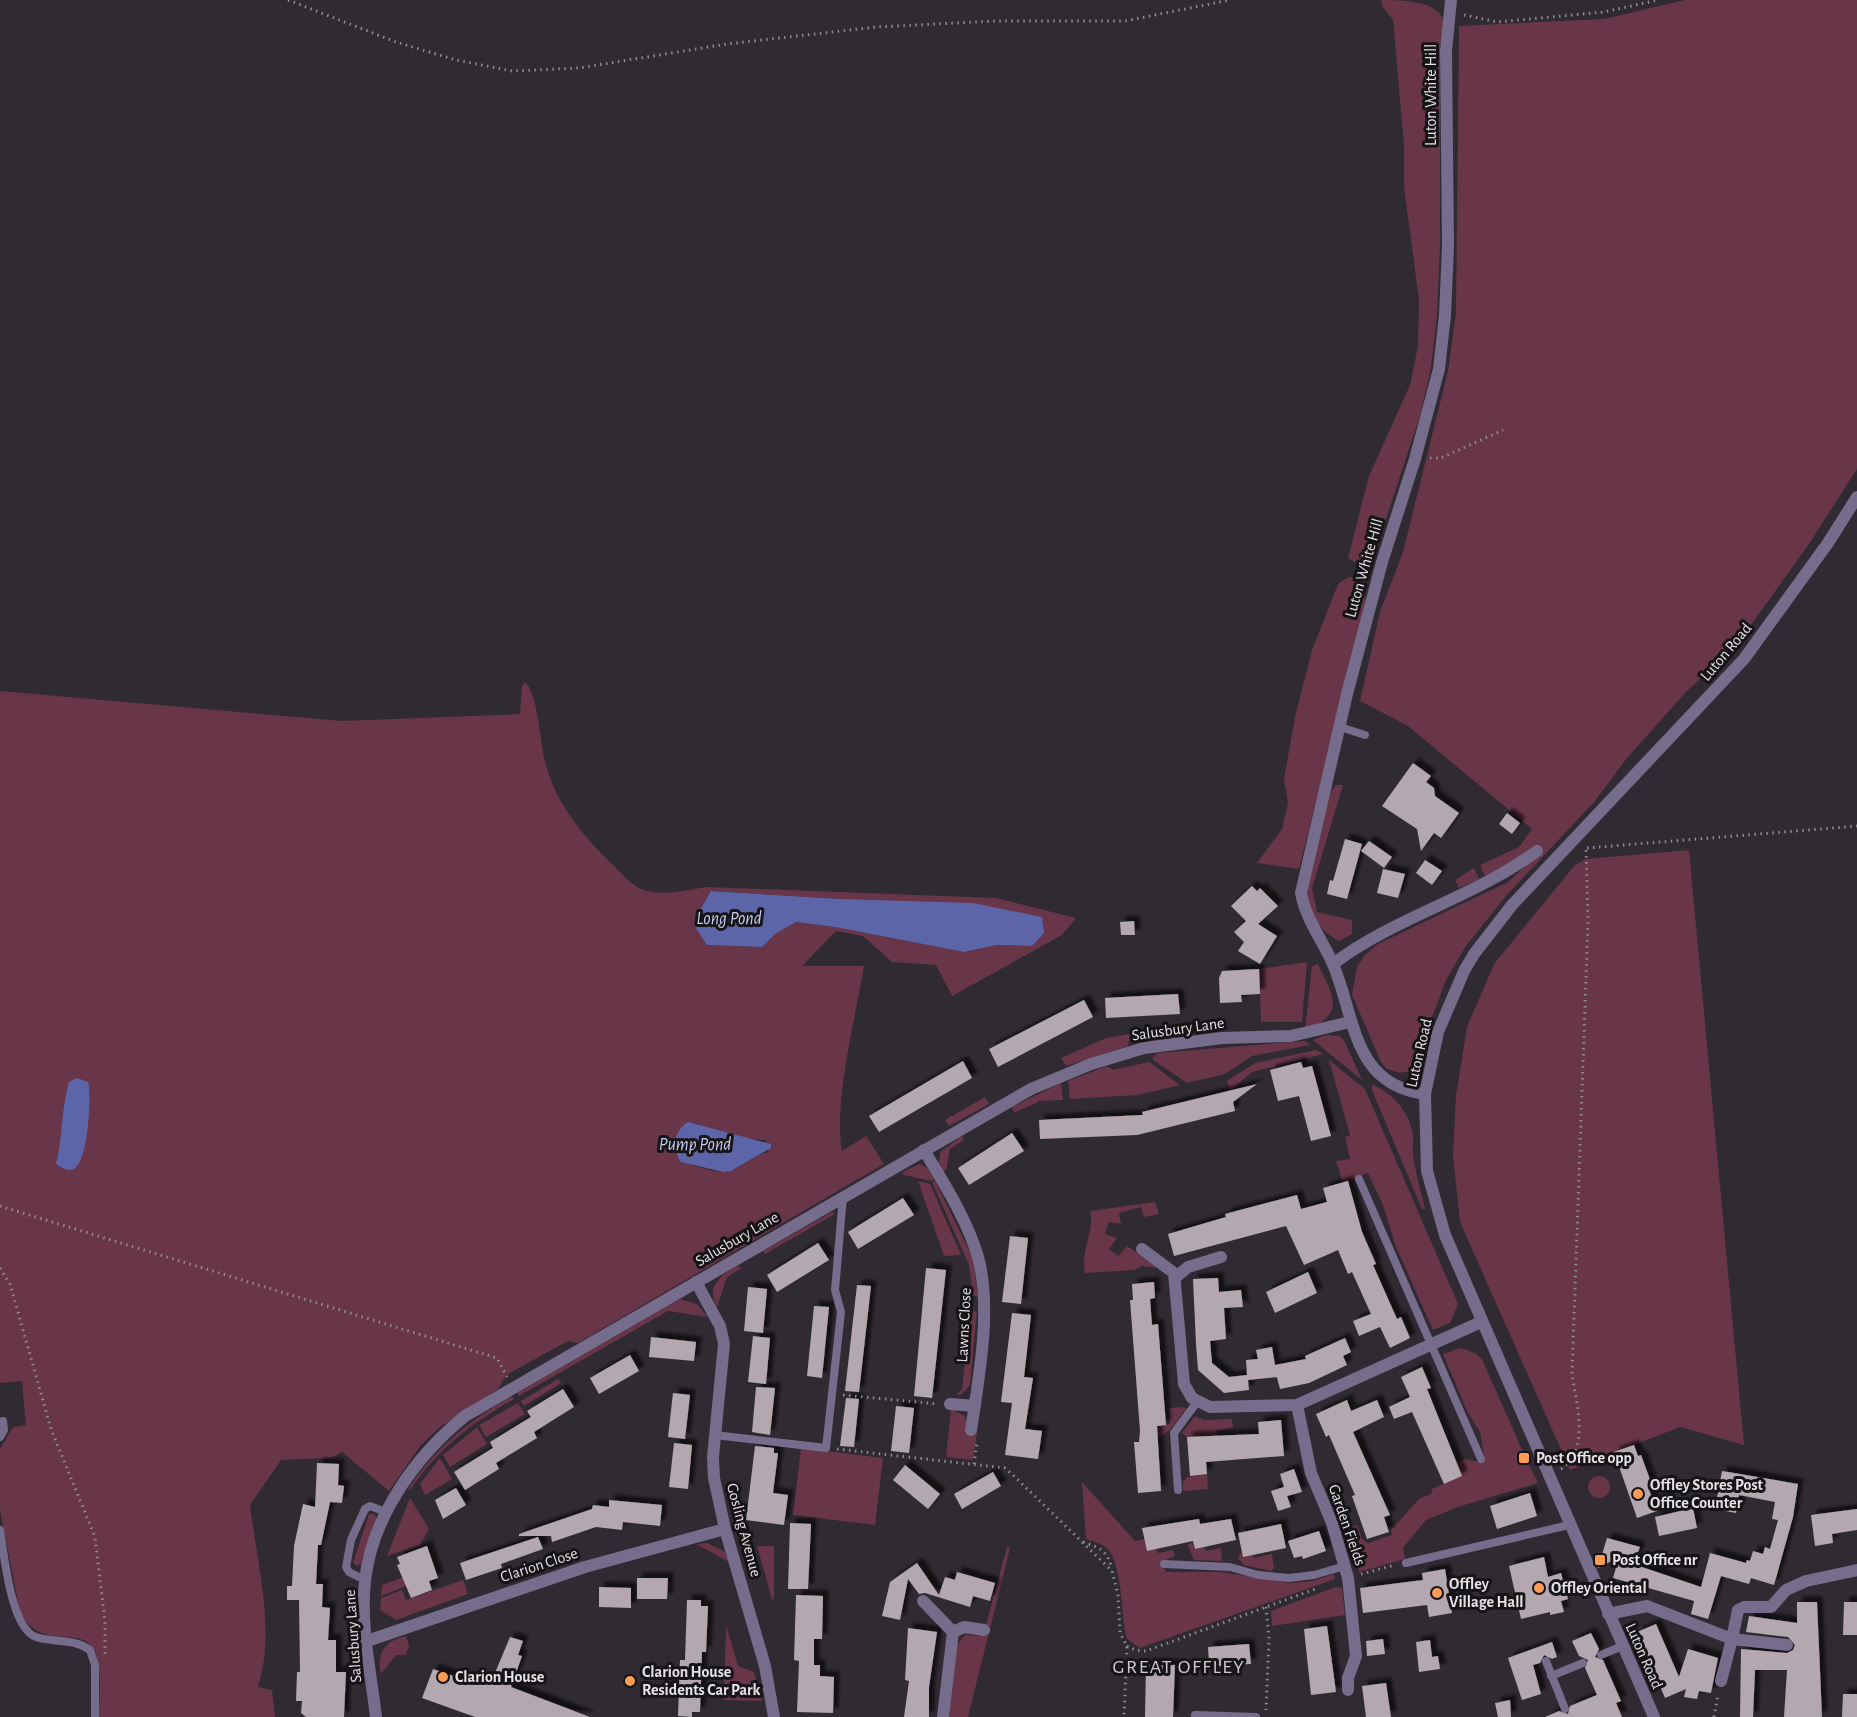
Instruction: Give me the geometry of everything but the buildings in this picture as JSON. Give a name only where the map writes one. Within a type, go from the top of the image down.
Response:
[{"type":"street","name":"Luton White Hill","points":[[1425,1095],[1402,1089],[1380,1076],[1368,1062],[1350,1022],[1333,964],[1304,911],[1301,893],[1382,562],[1415,459],[1439,369],[1445,315],[1448,247],[1446,51],[1450,5]]},
{"type":"street","name":"Luton Road","points":[[1654,1717],[1569,1525],[1553,1472],[1481,1322],[1445,1235],[1426,1171],[1425,1095],[1442,1020],[1454,989],[1474,954],[1512,905],[1744,659],[1828,543],[1857,497]]},
{"type":"street","points":[[1333,964],[1363,942],[1492,881],[1537,851]]},
{"type":"street","name":"Salusbury Lane","points":[[376,1717],[364,1611],[365,1580],[386,1512],[395,1496],[431,1446],[465,1416],[1031,1089],[1136,1050],[1222,1038],[1291,1036],[1350,1022]]},
{"type":"street","name":"Lawns Close","points":[[924,1150],[967,1228],[982,1276],[983,1312],[971,1430]]},
{"type":"street","points":[[1142,1249],[1170,1267],[1176,1277],[1182,1378],[1186,1390],[1197,1402],[1214,1408],[1268,1404],[1297,1405],[1481,1322]]},
{"type":"street","points":[[1176,1277],[1188,1267],[1221,1257]]},
{"type":"street","name":"Gosling Avenue","points":[[696,1282],[720,1326],[724,1344],[715,1435],[714,1478],[725,1530],[765,1668],[774,1717]]},
{"type":"street","points":[[950,1404],[975,1406]]},
{"type":"street","name":"Garden Fields","points":[[1297,1405],[1311,1473],[1332,1523],[1347,1572],[1356,1656],[1348,1678],[1347,1690]]},
{"type":"street","name":"Clarion Close","points":[[367,1641],[585,1567],[725,1530]]},
{"type":"street","points":[[1720,1682],[1737,1610],[1744,1607],[1771,1607],[1786,1590],[1806,1581],[1857,1570]]},
{"type":"street","points":[[923,1601],[953,1632]]},
{"type":"street","points":[[1608,1614],[1647,1606],[1732,1639],[1787,1645]]},
{"type":"street","points":[[953,1632],[964,1627],[984,1630]]},
{"type":"street","points":[[943,1717],[953,1632]]},
{"type":"lane","points":[[1340,728],[1365,735]]},
{"type":"lane","points":[[1359,1179],[1481,1459]]},
{"type":"lane","points":[[715,1435],[826,1448],[841,1312],[835,1290],[843,1196]]},
{"type":"lane","points":[[1178,1490],[1174,1433],[1197,1402]]},
{"type":"lane","points":[[0,1437],[4,1430],[3,1421]]},
{"type":"lane","points":[[365,1580],[349,1572],[346,1567],[351,1540],[365,1509],[370,1506],[386,1512]]},
{"type":"lane","points":[[1406,1563],[1569,1525]]},
{"type":"lane","points":[[0,1530],[17,1614],[23,1628],[37,1638],[77,1642],[90,1650],[95,1665],[95,1717]]},
{"type":"lane","points":[[1164,1564],[1230,1567],[1258,1575],[1289,1578],[1347,1572]]},
{"type":"lane","points":[[1601,1655],[1622,1646]]},
{"type":"lane","points":[[1546,1661],[1565,1708]]},
{"type":"lane","points":[[1551,1676],[1583,1663]]},
{"type":"lane","points":[[1195,1715],[1256,1717]]},
{"type":"path","points":[[288,0],[406,45],[456,60],[512,71],[579,68],[727,44],[876,27],[996,21],[1125,21],[1230,0]]},
{"type":"path","points":[[1450,5],[1497,22],[1604,12],[1658,0]]},
{"type":"path","points":[[1415,459],[1441,458],[1503,430]]},
{"type":"path","points":[[1572,840],[1586,848],[1612,844],[1857,826]]},
{"type":"path","points":[[1553,1472],[1572,1458],[1578,1446],[1580,1434],[1572,1374],[1588,922],[1586,848]]},
{"type":"path","points":[[0,1206],[498,1358],[506,1376]]},
{"type":"path","points":[[0,1268],[10,1284],[51,1430],[95,1537],[105,1622],[105,1660]]},
{"type":"path","points":[[832,1394],[950,1404]]},
{"type":"path","points":[[826,1448],[1005,1468],[1112,1571]]},
{"type":"path","points":[[1081,1541],[1103,1549],[1108,1556],[1118,1595],[1120,1633],[1126,1646],[1124,1717]]},
{"type":"path","points":[[1126,1646],[1135,1650],[1146,1650],[1266,1608],[1347,1572],[1406,1563]]},
{"type":"path","points":[[1264,1717],[1269,1638],[1266,1608]]},
{"type":"path","points":[[1714,1717],[1720,1682]]},
{"type":"shaded area","points":[[1381,0],[1409,1],[1428,6],[1441,15],[1444,23],[1440,47],[1440,247],[1437,316],[1431,368],[1420,416],[1384,525],[1370,557],[1354,562],[1348,558],[1369,476],[1410,385],[1418,346],[1419,300],[1404,187],[1404,146],[1393,20],[1382,6]]},
{"type":"shaded area","points":[[1685,0],[1857,0],[1857,469],[1809,544],[1738,643],[1686,692],[1627,758],[1595,801],[1505,897],[1466,946],[1446,980],[1433,1015],[1421,1060],[1410,1071],[1400,1073],[1387,1069],[1381,1062],[1352,995],[1357,967],[1365,955],[1378,944],[1508,882],[1533,859],[1485,876],[1480,865],[1519,847],[1532,829],[1408,726],[1360,701],[1380,612],[1403,552],[1448,371],[1456,313],[1459,26],[1604,19]]},
{"type":"shaded area","points":[[1348,577],[1359,577],[1365,581],[1365,608],[1299,869],[1257,863],[1282,829],[1288,803],[1284,779],[1295,717],[1312,650],[1338,584]]},
{"type":"shaded area","points":[[525,682],[533,696],[545,761],[556,792],[564,806],[593,844],[628,880],[640,888],[652,892],[676,892],[707,887],[996,898],[1076,918],[1062,935],[952,996],[936,965],[892,962],[863,936],[836,931],[802,966],[864,966],[843,1085],[840,1132],[842,1151],[866,1136],[884,1164],[578,1343],[568,1341],[506,1375],[498,1389],[440,1427],[421,1445],[389,1491],[342,1452],[331,1458],[281,1460],[250,1505],[265,1619],[263,1665],[258,1687],[272,1690],[275,1717],[99,1717],[99,1668],[93,1648],[86,1641],[40,1632],[29,1625],[20,1612],[0,1510],[0,1449],[13,1427],[26,1425],[22,1381],[0,1383],[0,691],[341,721],[520,714],[522,686]],"holes":[[[711,891],[840,899],[1032,946],[997,945],[964,952],[835,927],[796,922],[775,934],[762,947],[707,945],[701,908]],[[695,1123],[730,1134],[766,1140],[768,1152],[725,1172],[691,1165]]]},
{"type":"shaded area","points":[[1336,785],[1343,785],[1312,888],[1317,912],[1352,920],[1352,934],[1339,941],[1315,920],[1308,902],[1311,863],[1330,793]]},
{"type":"shaded area","points":[[1689,850],[1744,1445],[1680,1427],[1570,1470],[1460,1222],[1453,1156],[1456,1095],[1467,1027],[1494,964],[1575,865],[1586,859]]},
{"type":"shaded area","points":[[1474,868],[1479,879],[1459,888],[1455,880]]},
{"type":"shaded area","points":[[1307,962],[1302,1022],[1261,1022],[1259,969]]},
{"type":"shaded area","points":[[1318,964],[1332,995],[1332,1011],[1318,1024],[1305,1030],[1312,966]]},
{"type":"shaded area","points":[[1181,1026],[1180,1037],[1147,1042],[1146,1030]]},
{"type":"shaded area","points":[[1130,1034],[1128,1046],[1066,1066],[1061,1058],[1106,1038]]},
{"type":"shaded area","points":[[1326,1035],[1339,1036],[1344,1040],[1362,1080],[1313,1040]]},
{"type":"shaded area","points":[[1305,1041],[1310,1045],[1252,1056],[1225,1074],[1187,1083],[1152,1059],[1157,1053]]},
{"type":"shaded area","points":[[1316,1050],[1323,1054],[1252,1072],[1230,1091],[1227,1081],[1255,1063]]},
{"type":"shaded area","points":[[1329,1060],[1365,1089],[1458,1304],[1450,1323],[1433,1330],[1396,1247],[1383,1205],[1368,1173],[1343,1183],[1336,1161],[1350,1159],[1345,1137],[1350,1135]]},
{"type":"shaded area","points":[[1149,1062],[1180,1085],[1138,1095],[1070,1099],[1068,1081],[1107,1066],[1113,1070]]},
{"type":"shaded area","points":[[1061,1083],[1063,1100],[1040,1101],[1014,1113],[1012,1107]]},
{"type":"shaded area","points":[[1373,1085],[1393,1098],[1408,1118],[1413,1134],[1414,1160],[1425,1209],[1422,1209],[1371,1088]]},
{"type":"shaded area","points":[[985,1097],[989,1104],[949,1126],[945,1120]]},
{"type":"shaded area","points":[[962,1136],[964,1140],[950,1149],[946,1170],[943,1172],[939,1163],[940,1152]]},
{"type":"shaded area","points":[[920,1164],[927,1168],[934,1179],[931,1181],[904,1175],[902,1172]]},
{"type":"shaded area","points":[[918,1181],[930,1184],[961,1255],[944,1256]]},
{"type":"shaded area","points":[[935,1181],[973,1258],[978,1297],[973,1295],[969,1265],[932,1182]]},
{"type":"shaded area","points":[[1155,1202],[1159,1214],[1144,1217],[1141,1207],[1119,1213],[1121,1224],[1109,1222],[1105,1234],[1117,1238],[1109,1249],[1118,1256],[1127,1246],[1159,1268],[1142,1266],[1135,1270],[1085,1273],[1084,1257],[1091,1226],[1090,1211]]},
{"type":"shaded area","points":[[832,1212],[835,1214],[765,1254],[763,1251]]},
{"type":"shaded area","points":[[737,1266],[742,1268],[727,1277],[717,1307],[713,1293],[716,1282]]},
{"type":"shaded area","points":[[680,1299],[697,1304],[708,1317],[668,1311],[519,1396],[517,1393]]},
{"type":"shaded area","points":[[970,1310],[977,1312],[970,1385],[962,1394],[955,1395],[962,1390]]},
{"type":"shaded area","points":[[1461,1348],[1475,1353],[1482,1359],[1523,1452],[1519,1454],[1524,1464],[1528,1463],[1538,1483],[1458,1507],[1426,1520],[1403,1548],[1405,1559],[1359,1572],[1346,1529],[1357,1525],[1362,1539],[1368,1543],[1392,1535],[1391,1530],[1419,1499],[1431,1494],[1432,1489],[1462,1476],[1456,1463],[1465,1459],[1480,1462],[1484,1456],[1480,1432],[1467,1411],[1443,1354]]},
{"type":"shaded area","points":[[558,1379],[561,1383],[524,1406],[521,1401]]},
{"type":"shaded area","points":[[512,1396],[514,1399],[470,1428],[444,1449],[410,1490],[408,1489],[419,1473],[454,1436],[481,1415]]},
{"type":"shaded area","points":[[518,1403],[525,1414],[486,1437],[479,1425]]},
{"type":"shaded area","points":[[1184,1407],[1186,1409],[1170,1430],[1157,1439],[1154,1426],[1170,1424],[1169,1408]]},
{"type":"shaded area","points":[[951,1409],[965,1416],[967,1424],[977,1432],[973,1460],[946,1457]]},
{"type":"shaded area","points":[[1195,1416],[1204,1420],[1232,1419],[1233,1428],[1217,1430],[1217,1436],[1187,1437],[1182,1433]]},
{"type":"shaded area","points":[[477,1427],[487,1444],[450,1467],[443,1455]]},
{"type":"shaded area","points":[[801,1448],[883,1458],[875,1525],[793,1515]]},
{"type":"shaded area","points":[[440,1458],[452,1479],[425,1495],[420,1484]]},
{"type":"shaded area","points":[[1207,1474],[1208,1489],[1183,1491],[1183,1482],[1187,1477]]},
{"type":"shaded area","points":[[1599,1476],[1607,1479],[1610,1487],[1607,1495],[1599,1498],[1591,1495],[1588,1487],[1591,1479]]},
{"type":"shaded area","points":[[1082,1482],[1135,1541],[1145,1539],[1147,1551],[1156,1549],[1158,1553],[1173,1550],[1175,1556],[1163,1561],[1162,1566],[1167,1572],[1221,1572],[1290,1583],[1312,1581],[1334,1574],[1335,1579],[1140,1648],[1127,1639],[1115,1563],[1110,1553],[1102,1545],[1086,1539]]},
{"type":"shaded area","points":[[410,1498],[429,1529],[420,1545],[387,1556]]},
{"type":"shaded area","points":[[369,1514],[374,1514],[377,1518],[361,1564],[356,1566],[353,1563]]},
{"type":"shaded area","points":[[707,1543],[725,1552],[729,1562],[696,1544]]},
{"type":"shaded area","points":[[1193,1543],[1195,1549],[1204,1547],[1206,1551],[1221,1548],[1222,1561],[1194,1560],[1187,1544]]},
{"type":"shaded area","points":[[757,1546],[774,1546],[774,1599],[772,1599]]},
{"type":"shaded area","points":[[1007,1547],[1010,1548],[968,1717],[949,1717],[957,1645],[965,1635],[983,1636]]},
{"type":"shaded area","points":[[1242,1552],[1253,1554],[1254,1558],[1272,1554],[1274,1568],[1271,1571],[1244,1565],[1238,1558]]},
{"type":"shaded area","points":[[404,1577],[406,1584],[404,1587],[381,1596],[382,1585]]},
{"type":"shaded area","points":[[463,1580],[468,1594],[396,1620],[380,1610],[381,1598],[402,1590],[406,1600]]},
{"type":"shaded area","points":[[1336,1587],[1342,1588],[1345,1615],[1272,1626],[1271,1611]]},
{"type":"shaded area","points":[[726,1625],[738,1666],[754,1672],[762,1701],[724,1700]]},
{"type":"shaded area","points":[[406,1636],[409,1646],[406,1655],[396,1655],[381,1674],[380,1660],[384,1649],[393,1641]]},
{"type":"water","name":"Long Pond","points":[[711,891],[840,899],[973,903],[1042,917],[1044,933],[1032,946],[997,945],[964,952],[835,927],[796,922],[775,934],[762,947],[707,945],[695,927],[701,908]]},
{"type":"water","points":[[77,1078],[88,1082],[89,1114],[83,1154],[79,1164],[69,1170],[56,1164],[66,1092],[69,1082]]},
{"type":"water","name":"Pump Pond","points":[[688,1122],[771,1144],[771,1148],[731,1171],[723,1172],[681,1162],[676,1151],[676,1140],[683,1125]]},
{"type":"place","name":"Post Office opp","points":[[1524,1458]]},
{"type":"place","name":"Offley Stores Post Office Counter","points":[[1638,1494]]},
{"type":"place","name":"Post Office nr","points":[[1600,1560]]},
{"type":"place","name":"Offley Oriental","points":[[1539,1588]]},
{"type":"place","name":"Offley Village Hall","points":[[1437,1593]]},
{"type":"place","name":"Clarion House","points":[[443,1677]]},
{"type":"place","name":"Clarion House Residents Car Park","points":[[630,1681]]},
{"type":"district","name":"GREAT OFFLEY","points":[[1179,1667]]}]
